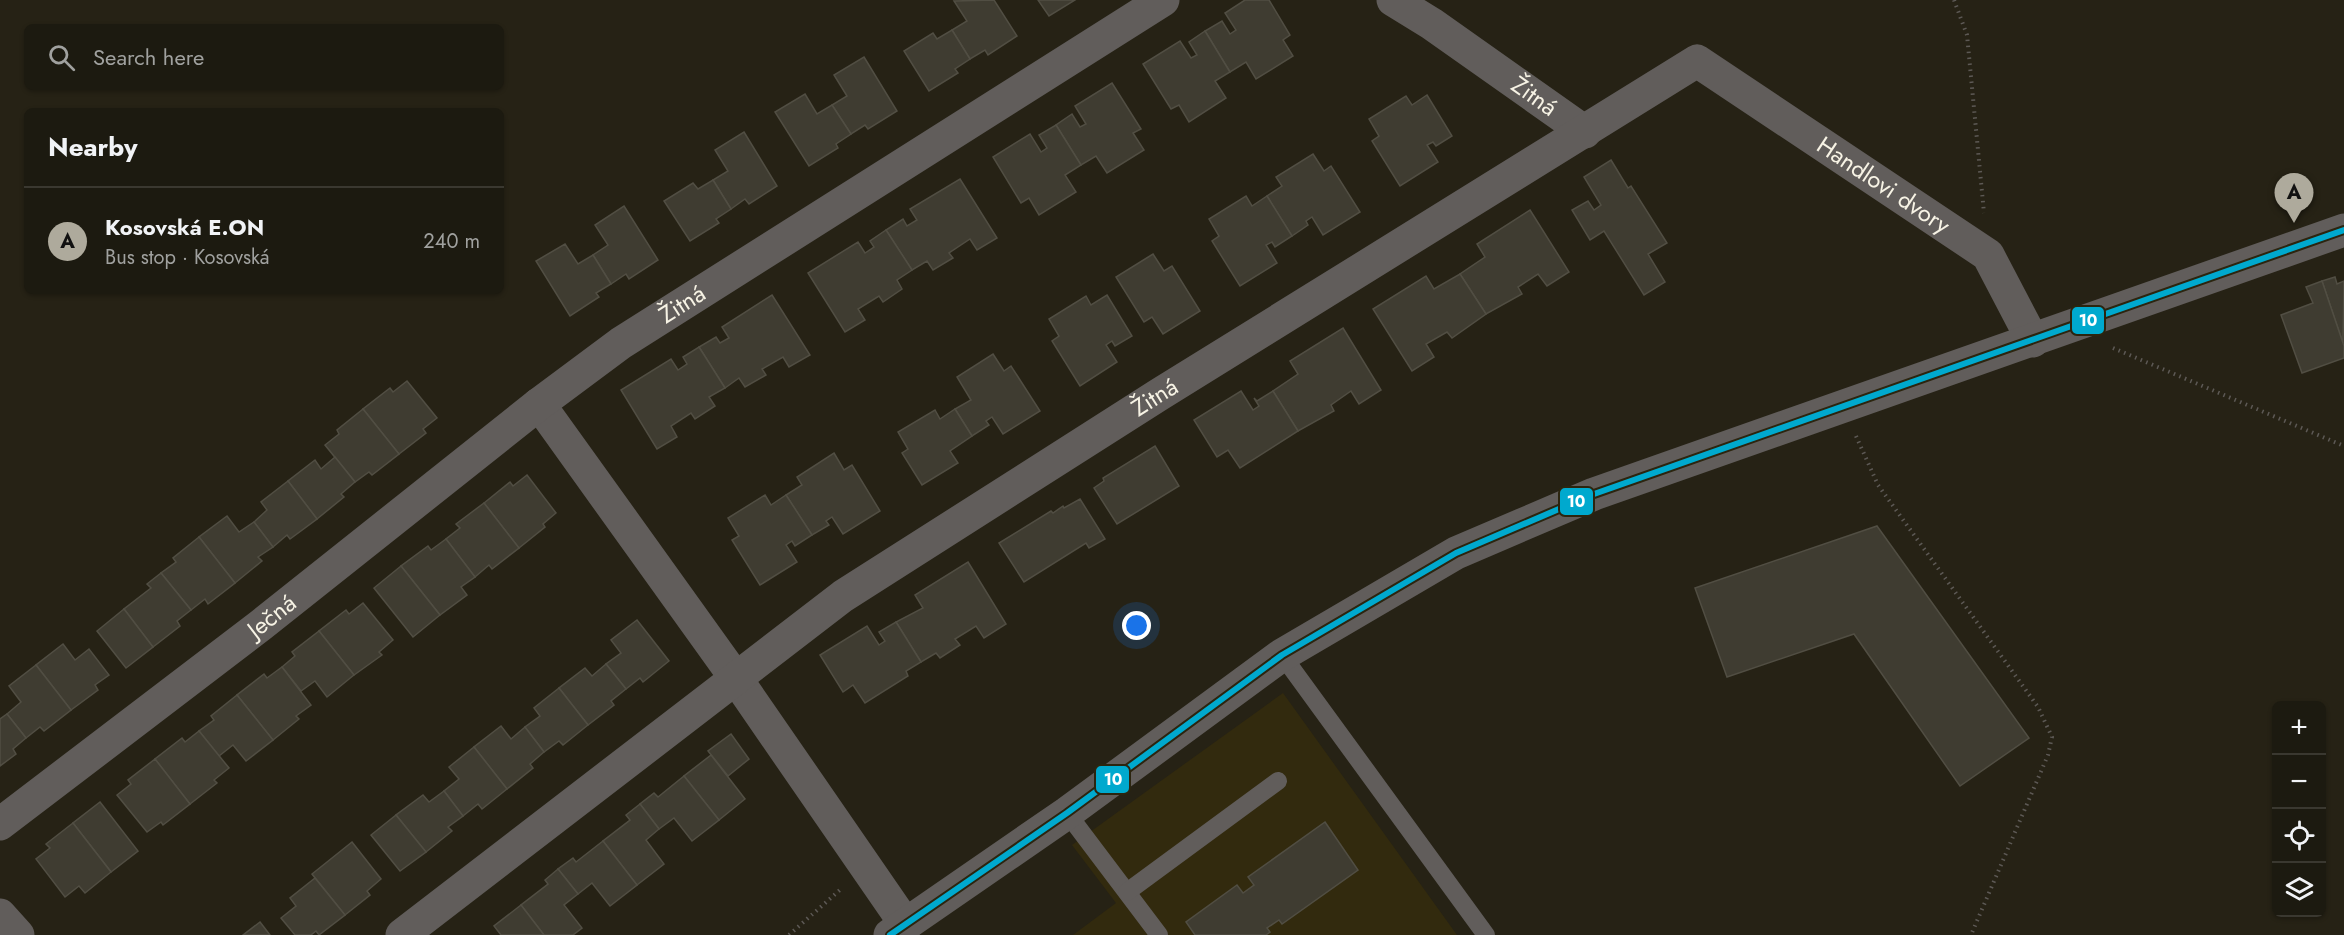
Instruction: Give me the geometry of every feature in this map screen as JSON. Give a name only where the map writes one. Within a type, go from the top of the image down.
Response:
[{"type":"street","name":"Žitná","points":[[540,404],[621,343],[1163,0]]},
{"type":"street","name":"Žitná","points":[[1393,0],[1432,24],[1585,132]]},
{"type":"street","name":"Žitná","points":[[737,680],[843,596],[1160,394],[1697,61]]},
{"type":"street","name":"Handlovi dvory","points":[[1697,61],[1988,255],[2033,341]]},
{"type":"street","points":[[540,404],[737,680],[898,930],[1067,813],[1282,656],[1456,553],[1594,494],[2344,230]]},
{"type":"street","name":"Ječná","points":[[0,824],[261,625],[540,404]]},
{"type":"street","points":[[402,935],[737,680]]},
{"type":"street","points":[[0,915],[18,935]]},
{"type":"lane","points":[[1282,656],[1486,935]]},
{"type":"lane","points":[[1127,892],[1278,781]]},
{"type":"lane","points":[[1067,813],[1159,935]]},
{"type":"path","points":[[1954,0],[1967,35],[1988,255]]},
{"type":"path","points":[[2065,328],[2344,446]]},
{"type":"path","points":[[1846,406],[1878,485],[2038,707],[2052,737],[2048,755],[1971,935]]},
{"type":"path","points":[[789,935],[846,884]]},
{"type":"shaded area","points":[[1283,693],[1457,935],[1073,935],[1116,903],[1072,845]]},
{"type":"building","points":[[994,0],[1017,36],[988,55],[985,50],[970,59],[952,30],[967,21],[954,1]]},
{"type":"building","points":[[1038,0],[1075,0],[1049,16]]},
{"type":"building","points":[[1245,0],[1269,0],[1290,35],[1283,40],[1293,56],[1256,79],[1246,62],[1230,72],[1205,31],[1222,21],[1230,34],[1236,30],[1225,13]]},
{"type":"building","points":[[952,30],[970,59],[955,69],[958,73],[929,91],[904,51],[933,33],[937,39]]},
{"type":"building","points":[[1205,31],[1230,72],[1215,81],[1226,98],[1189,122],[1179,105],[1171,109],[1143,64],[1180,41],[1191,58],[1197,55],[1189,42]]},
{"type":"building","points":[[864,57],[897,111],[868,129],[865,125],[851,134],[832,105],[847,96],[834,75]]},
{"type":"building","points":[[1112,83],[1141,129],[1133,133],[1144,150],[1107,173],[1096,156],[1081,165],[1056,125],[1072,114],[1080,127],[1086,124],[1075,106]]},
{"type":"building","points":[[805,94],[817,114],[832,105],[851,134],[836,144],[838,148],[809,166],[775,112]]},
{"type":"building","points":[[1427,95],[1452,136],[1436,146],[1433,142],[1427,145],[1438,162],[1400,186],[1372,141],[1379,136],[1369,119],[1406,96],[1412,105]]},
{"type":"building","points":[[1056,125],[1081,165],[1065,175],[1076,192],[1039,215],[1029,198],[1021,203],[993,157],[1030,134],[1041,152],[1047,148],[1039,135]]},
{"type":"building","points":[[744,132],[777,186],[749,204],[745,199],[731,209],[713,180],[728,171],[715,150]]},
{"type":"building","points":[[1313,154],[1324,171],[1331,166],[1360,212],[1323,235],[1312,217],[1306,221],[1308,225],[1292,236],[1267,196],[1282,186],[1276,177]]},
{"type":"building","points":[[1611,160],[1628,188],[1631,186],[1667,243],[1648,254],[1665,282],[1644,295],[1604,231],[1590,240],[1572,210],[1588,201],[1594,210],[1601,205],[1584,177]]},
{"type":"building","points":[[960,179],[997,238],[977,250],[970,239],[949,253],[953,258],[933,270],[927,261],[912,270],[886,230],[903,219],[907,226],[917,220],[910,209]]},
{"type":"building","points":[[713,180],[731,209],[716,219],[719,223],[690,241],[664,201],[693,183],[698,189]]},
{"type":"building","points":[[1246,196],[1252,206],[1267,196],[1292,236],[1275,247],[1272,242],[1266,245],[1277,263],[1240,286],[1212,241],[1219,236],[1209,219]]},
{"type":"building","points":[[624,206],[658,260],[629,279],[626,274],[611,284],[593,255],[608,245],[595,225]]},
{"type":"building","points":[[1530,210],[1569,272],[1547,286],[1538,274],[1518,287],[1522,294],[1486,314],[1460,274],[1485,257],[1477,244]]},
{"type":"building","points":[[886,230],[912,270],[897,280],[902,289],[883,302],[879,296],[858,309],[865,320],[845,332],[808,273],[858,242],[865,253],[874,247],[870,241]]},
{"type":"building","points":[[565,244],[578,264],[593,255],[611,284],[596,293],[599,297],[570,316],[536,261]]},
{"type":"building","points":[[1153,254],[1164,271],[1172,266],[1200,311],[1163,334],[1152,317],[1144,322],[1116,277]]},
{"type":"building","points":[[1460,274],[1486,314],[1452,338],[1447,332],[1426,344],[1434,357],[1412,371],[1373,309],[1426,276],[1434,289]]},
{"type":"building","points":[[2335,277],[2337,284],[2344,281],[2343,343],[2322,281]]},
{"type":"building","points":[[2322,281],[2344,346],[2344,358],[2302,373],[2281,315],[2313,303],[2306,287]]},
{"type":"building","points":[[772,295],[810,355],[789,367],[783,357],[762,369],[766,375],[745,387],[739,378],[725,388],[699,347],[716,337],[720,343],[729,338],[722,327]]},
{"type":"building","points":[[1107,295],[1132,336],[1115,346],[1112,341],[1106,345],[1117,362],[1080,386],[1052,341],[1059,336],[1049,319],[1086,296],[1091,305]]},
{"type":"building","points":[[1343,328],[1381,390],[1359,404],[1351,391],[1331,405],[1334,411],[1298,431],[1273,391],[1298,374],[1290,361]]},
{"type":"building","points":[[699,347],[725,388],[709,397],[715,406],[695,419],[691,413],[671,426],[677,437],[657,449],[621,390],[671,359],[678,370],[687,364],[683,357]]},
{"type":"building","points":[[993,354],[1004,371],[1011,366],[1040,411],[1003,434],[992,417],[986,421],[989,425],[972,436],[955,409],[971,400],[957,377]]},
{"type":"building","points":[[407,381],[437,418],[423,429],[426,433],[399,454],[363,409],[390,388],[393,392]]},
{"type":"building","points":[[1241,391],[1253,410],[1259,406],[1254,398],[1257,401],[1273,391],[1298,431],[1240,468],[1228,450],[1217,457],[1194,420]]},
{"type":"building","points":[[363,409],[399,454],[372,475],[369,472],[355,482],[325,445],[339,434],[337,430]]},
{"type":"building","points":[[955,409],[972,436],[950,451],[958,463],[922,485],[902,453],[908,449],[898,432],[935,410],[940,419]]},
{"type":"building","points":[[1155,446],[1179,486],[1117,524],[1094,488],[1104,481],[1103,478]]},
{"type":"building","points":[[834,453],[844,470],[852,465],[880,511],[843,534],[832,517],[826,521],[829,525],[812,535],[786,495],[802,485],[797,477]]},
{"type":"building","points":[[335,457],[355,482],[341,494],[344,497],[317,519],[288,481],[315,460],[321,469]]},
{"type":"building","points":[[527,475],[556,513],[543,524],[545,527],[519,548],[484,503],[510,482],[513,486]]},
{"type":"building","points":[[288,481],[317,519],[290,539],[287,535],[273,547],[254,522],[267,510],[261,502]]},
{"type":"building","points":[[765,495],[771,505],[786,495],[812,535],[795,546],[792,541],[786,545],[797,562],[760,585],[732,540],[739,536],[728,518]]},
{"type":"building","points":[[1080,499],[1105,539],[1089,548],[1086,543],[1024,582],[999,543],[1051,511],[1053,513]]},
{"type":"building","points":[[484,503],[519,548],[492,569],[489,565],[475,577],[446,539],[460,528],[456,524]]},
{"type":"building","points":[[227,516],[239,532],[254,522],[273,547],[258,557],[262,561],[235,583],[199,537]]},
{"type":"building","points":[[1877,526],[2029,738],[1960,786],[1854,634],[1727,677],[1695,588]]},
{"type":"building","points":[[199,537],[235,583],[208,604],[205,599],[191,610],[161,573],[176,562],[173,558]]},
{"type":"building","points":[[446,539],[475,577],[461,587],[467,595],[440,615],[401,566],[428,546],[431,550]]},
{"type":"building","points":[[968,562],[1006,624],[984,638],[976,626],[955,639],[960,645],[940,658],[936,653],[921,662],[896,622],[923,608],[915,595]]},
{"type":"building","points":[[401,566],[440,615],[413,637],[374,588]]},
{"type":"building","points":[[161,573],[191,610],[177,621],[180,626],[153,647],[124,609],[151,588],[147,584]]},
{"type":"building","points":[[363,603],[393,640],[379,652],[382,655],[354,675],[319,631],[346,610],[349,614]]},
{"type":"building","points":[[124,609],[153,647],[126,668],[97,631]]},
{"type":"building","points":[[637,620],[669,661],[643,682],[640,678],[626,689],[606,664],[621,653],[611,640]]},
{"type":"building","points":[[896,622],[921,662],[906,671],[908,676],[865,703],[853,685],[843,692],[820,655],[867,626],[879,645],[885,641],[879,632]]},
{"type":"building","points":[[319,631],[354,675],[327,697],[315,681],[301,691],[282,667],[295,656],[292,652]]},
{"type":"building","points":[[63,644],[75,660],[89,649],[109,675],[95,685],[98,690],[71,710],[36,665]]},
{"type":"building","points":[[606,664],[626,689],[611,701],[614,705],[588,725],[559,688],[585,668],[592,676]]},
{"type":"building","points":[[36,665],[71,710],[44,731],[40,727],[26,738],[7,714],[21,702],[9,686]]},
{"type":"building","points":[[282,667],[311,705],[296,716],[299,719],[273,740],[237,695],[264,674],[267,678]]},
{"type":"building","points":[[559,688],[588,725],[563,745],[559,741],[544,752],[525,727],[540,716],[534,708]]},
{"type":"building","points":[[237,695],[273,740],[246,761],[233,745],[219,756],[199,731],[214,720],[211,716]]},
{"type":"building","points":[[7,714],[26,738],[13,749],[16,754],[0,766],[0,719]]},
{"type":"building","points":[[501,726],[511,739],[525,727],[544,752],[530,764],[533,768],[507,789],[474,747]]},
{"type":"building","points":[[199,731],[229,768],[214,780],[217,783],[190,804],[155,759],[182,738],[185,742]]},
{"type":"building","points":[[731,734],[749,759],[728,776],[708,751]]},
{"type":"building","points":[[474,747],[507,789],[482,809],[478,804],[463,816],[444,791],[459,779],[449,767]]},
{"type":"building","points":[[711,755],[745,799],[719,820],[684,776]]},
{"type":"building","points":[[155,759],[190,804],[163,825],[161,822],[147,832],[117,795],[131,784],[128,780]]},
{"type":"building","points":[[684,776],[719,820],[692,841],[674,818],[659,829],[640,804],[654,793],[658,797]]},
{"type":"building","points":[[444,791],[463,816],[448,827],[452,831],[426,852],[396,815],[423,795],[429,802]]},
{"type":"building","points":[[100,802],[138,851],[111,872],[73,823]]},
{"type":"building","points":[[640,804],[659,829],[646,840],[664,864],[637,885],[603,841],[630,820],[626,815]]},
{"type":"building","points":[[396,815],[426,852],[400,871],[371,835]]},
{"type":"building","points":[[1325,822],[1358,870],[1282,924],[1279,920],[1267,928],[1270,932],[1266,935],[1195,935],[1186,922],[1237,885],[1243,893],[1254,885],[1248,877]]},
{"type":"building","points":[[73,823],[111,872],[85,893],[79,886],[65,897],[36,859],[50,848],[46,844]]},
{"type":"building","points":[[603,841],[637,885],[610,906],[592,883],[578,894],[558,869],[573,858],[576,862]]},
{"type":"building","points":[[352,842],[381,879],[367,891],[370,895],[345,915],[312,874]]},
{"type":"building","points":[[558,869],[578,894],[564,905],[582,928],[573,935],[544,935],[521,905],[548,884],[545,880]]},
{"type":"building","points":[[315,878],[345,915],[319,935],[316,931],[311,935],[295,935],[281,918],[296,906],[290,898]]},
{"type":"building","points":[[521,905],[544,935],[501,935],[494,926]]},
{"type":"building","points":[[260,922],[270,935],[243,935]]},
{"type":"transit line","name":"10","points":[[890,935],[1067,813],[1282,655],[1456,553],[1594,494],[2344,230]]},
{"type":"place","name":"Kosovská E.ON","points":[[2294,223]]}]
